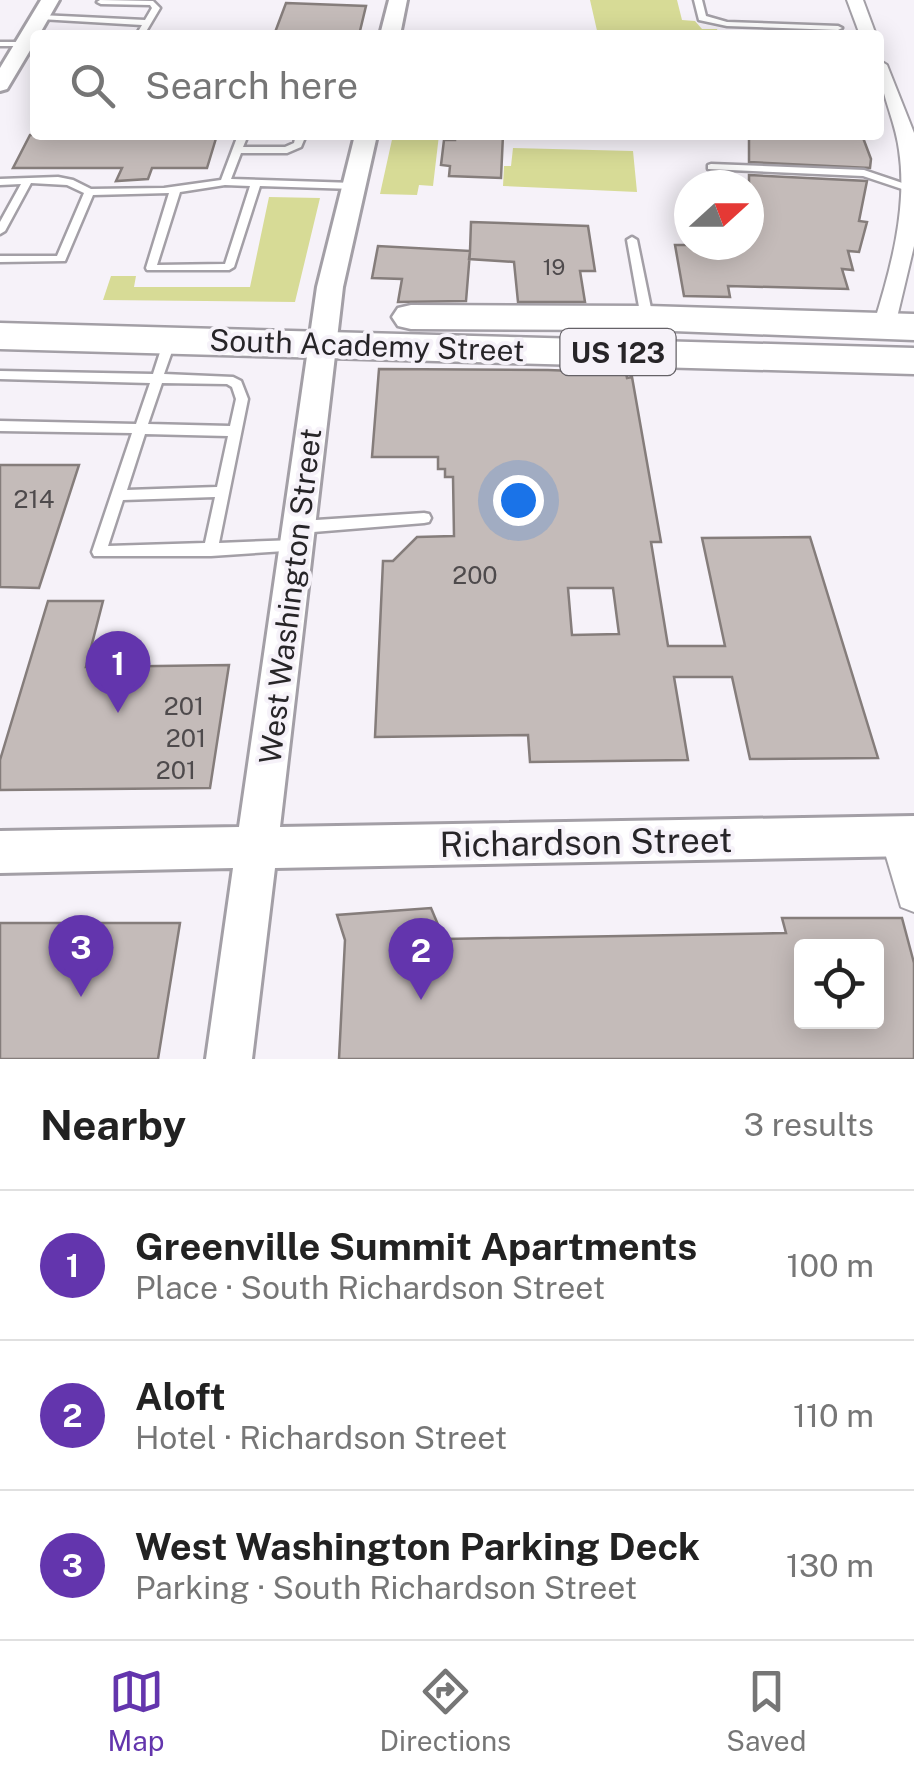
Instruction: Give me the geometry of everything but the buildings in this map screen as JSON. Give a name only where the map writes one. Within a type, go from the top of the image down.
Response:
[{"type":"highway","name":"South Academy Street","points":[[0,305],[325,331],[914,361]]},
{"type":"highway","name":"US 123","points":[[325,331],[648,318],[899,326]]},
{"type":"highway","name":"South Academy Street","points":[[0,336],[170,340],[325,331]]},
{"type":"street","points":[[391,30],[398,0]]},
{"type":"street","points":[[855,0],[866,30]]},
{"type":"street","points":[[0,85],[30,34]]},
{"type":"street","points":[[884,76],[910,136],[912,189],[894,294],[899,326]]},
{"type":"street","name":"West Washington Street","points":[[229,1059],[325,331],[365,140]]},
{"type":"street","points":[[905,836],[914,894]]},
{"type":"street","name":"Richardson Street","points":[[0,852],[905,836]]},
{"type":"lane","points":[[698,0],[702,18],[727,24],[838,28]]},
{"type":"lane","points":[[101,2],[153,4],[156,8],[143,30]]},
{"type":"lane","points":[[45,9],[147,23]]},
{"type":"lane","points":[[0,44],[24,44]]},
{"type":"lane","points":[[225,182],[241,140]]},
{"type":"lane","points":[[237,150],[287,150],[300,140]]},
{"type":"lane","points":[[711,166],[864,173],[912,189]]},
{"type":"lane","points":[[0,182],[61,180],[81,185],[89,192],[225,182],[354,186]]},
{"type":"lane","points":[[0,231],[27,181]]},
{"type":"lane","points":[[176,188],[151,268],[229,267],[256,184]]},
{"type":"lane","points":[[0,259],[61,258],[89,192]]},
{"type":"lane","points":[[632,240],[648,318]]},
{"type":"lane","points":[[170,340],[99,552],[211,550],[424,518]]},
{"type":"lane","points":[[0,375],[229,380],[237,384],[242,399],[211,550]]},
{"type":"lane","points":[[0,426],[235,431]]},
{"type":"lane","points":[[119,495],[222,492]]},
{"type":"green space","points":[[590,0],[677,0],[682,20],[695,21],[702,29],[717,30],[597,30]]},
{"type":"green space","points":[[392,140],[438,140],[433,186],[419,185],[417,195],[380,194]]},
{"type":"green space","points":[[513,148],[633,151],[637,192],[503,186],[504,166],[511,166]]},
{"type":"green space","points":[[269,197],[320,198],[295,302],[103,300],[111,276],[136,276],[134,287],[250,287]]},
{"type":"place","name":"Greenville Summit Apartments","points":[[118,713]]},
{"type":"place","name":"West Washington Parking Deck","points":[[81,997]]},
{"type":"place","name":"Aloft","points":[[421,1000]]}]
